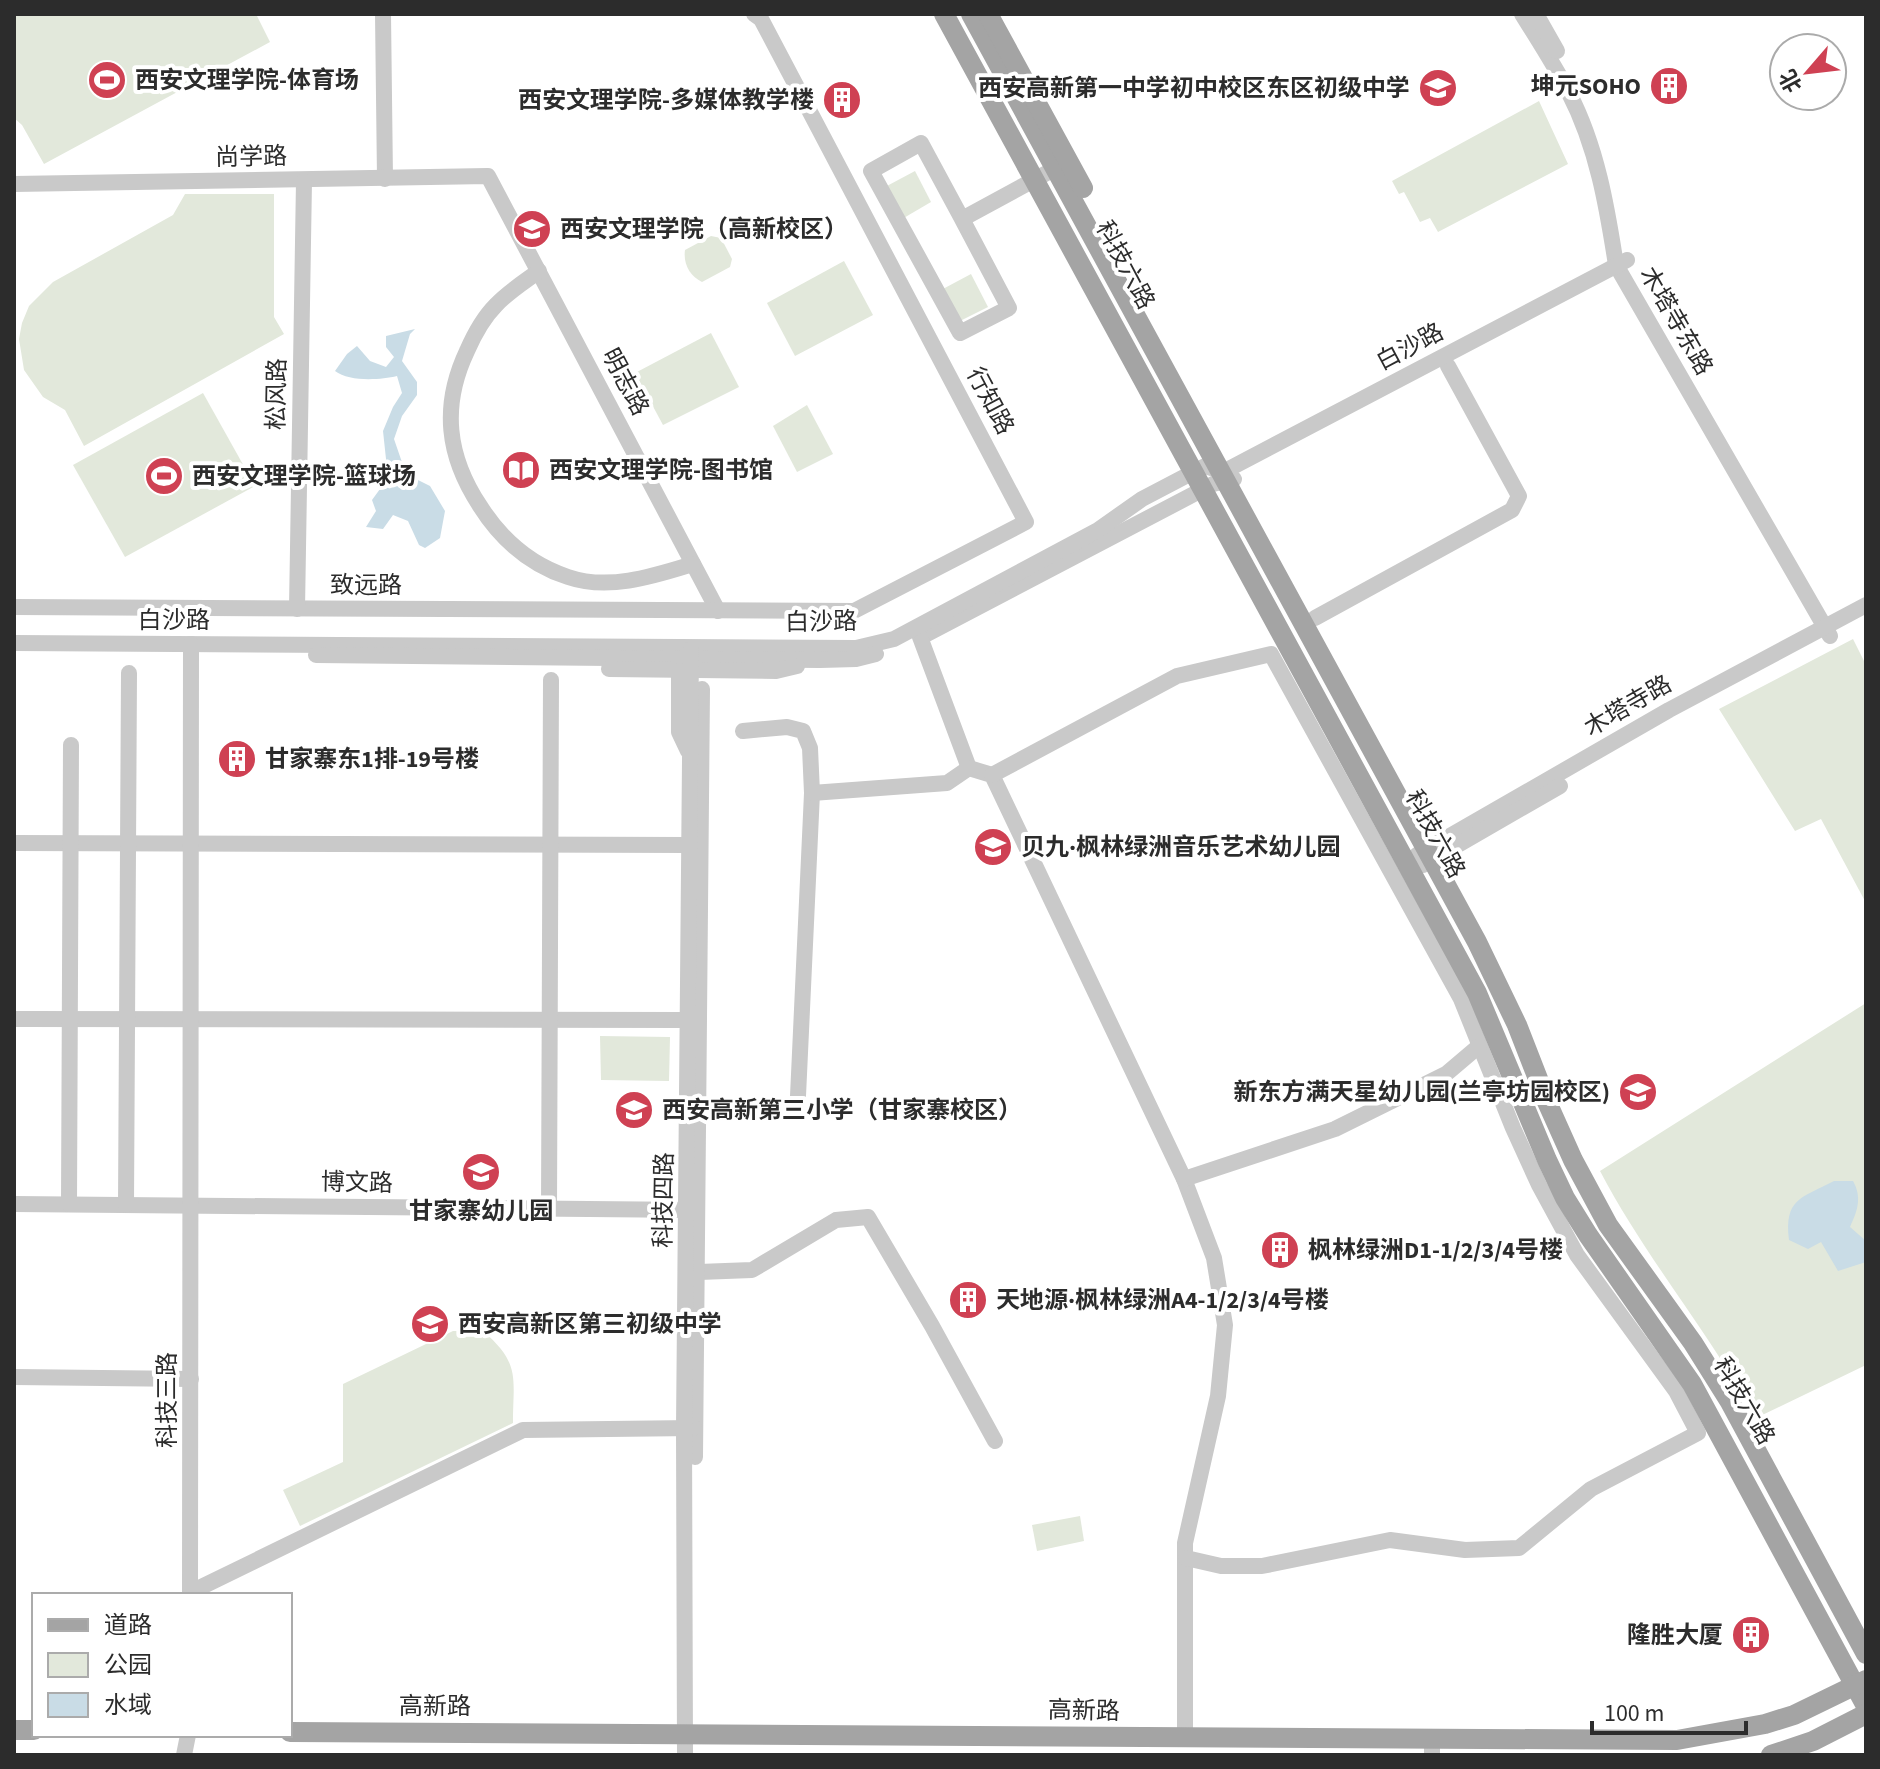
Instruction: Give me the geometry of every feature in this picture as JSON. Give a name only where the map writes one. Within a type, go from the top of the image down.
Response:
[{"type":"main road","points":[[944,14],[1046,174],[1217,476],[1315,618],[1430,854],[1518,994],[1572,1132],[1613,1209],[1725,1371],[1866,1627]]},
{"type":"main road","name":"科技六路","points":[[959,14],[1430,854],[1503,994],[1547,1102],[1608,1225],[1693,1343],[1730,1402],[1866,1654]]},
{"type":"main road","name":"科技六路","points":[[971,14],[1046,174]]},
{"type":"main road","points":[[988,14],[1477,993],[1565,1198],[1692,1384],[1862,1681],[1866,1706]]},
{"type":"main road","name":"科技六路","points":[[1430,854],[1508,1029],[1539,1114],[1563,1167],[1596,1226],[1690,1358],[1862,1681]]},
{"type":"main road","name":"高新路","points":[[292,1732],[689,1745],[1185,1738],[1432,1747],[1677,1740],[1765,1724],[1794,1715],[1862,1681]]},
{"type":"main road","points":[[1771,1755],[1813,1741],[1866,1714]]},
{"type":"street","points":[[383,14],[385,179]]},
{"type":"street","name":"行知路","points":[[718,611],[854,611],[1026,522],[761,19],[754,14]]},
{"type":"street","name":"木塔寺东路","points":[[1522,14],[1570,95],[1586,135],[1623,268],[1832,629]]},
{"type":"street","name":"木塔寺东路","points":[[1536,14],[1573,78],[1594,123],[1614,192],[1623,268]]},
{"type":"street","points":[[921,143],[962,219],[1009,308],[960,333],[871,171],[921,143]]},
{"type":"street","points":[[962,219],[1046,174]]},
{"type":"street","name":"尚学路","points":[[14,184],[488,176]]},
{"type":"street","name":"明志路","points":[[488,176],[718,611]]},
{"type":"street","name":"松风路","points":[[297,609],[304,181]]},
{"type":"street","name":"白沙路","points":[[14,643],[697,662],[856,659],[892,651],[1217,476],[1623,268]]},
{"type":"street","name":"白沙路","points":[[14,653],[191,649],[697,662],[856,648],[894,639],[1098,530],[1142,499],[1217,476],[1448,366],[1623,268]]},
{"type":"street","points":[[539,271],[495,306],[475,333],[453,384],[449,411],[451,431],[456,456],[475,498],[505,539],[531,560],[569,578],[598,582],[626,581],[650,578],[693,564]]},
{"type":"street","points":[[1315,618],[1512,510],[1519,496],[1448,366]]},
{"type":"street","name":"木塔寺路","points":[[1430,854],[1832,629],[1866,605]]},
{"type":"street","name":"致远路","points":[[14,607],[718,611]]},
{"type":"street","name":"木塔寺路","points":[[1832,629],[1866,617]]},
{"type":"street","points":[[920,637],[969,768]]},
{"type":"street","name":"科技三路","points":[[190,1593],[191,649]]},
{"type":"street","points":[[969,768],[992,775],[1177,676],[1271,654],[1461,999],[1532,1171],[1577,1255],[1676,1391],[1698,1433],[1591,1489],[1519,1548],[1465,1550],[1390,1540],[1262,1566],[1221,1566],[1186,1558]]},
{"type":"street","points":[[696,762],[679,732],[697,662]]},
{"type":"street","name":"科技四路","points":[[689,1745],[697,662]]},
{"type":"street","points":[[126,1205],[129,673]]},
{"type":"street","points":[[549,1209],[551,680]]},
{"type":"street","points":[[743,731],[787,727],[803,731],[810,748],[812,793],[798,1096]]},
{"type":"street","points":[[69,1204],[71,745]]},
{"type":"street","name":"科技四路","points":[[690,1428],[699,1272],[694,1210],[689,1020],[690,845],[696,762]]},
{"type":"street","points":[[812,793],[947,783],[969,768]]},
{"type":"street","points":[[992,775],[1184,1179],[1214,1258],[1225,1325],[1218,1396],[1185,1543],[1185,1738]]},
{"type":"street","points":[[14,843],[690,845]]},
{"type":"street","points":[[14,1019],[689,1020]]},
{"type":"street","points":[[1184,1179],[1335,1129],[1446,1074],[1479,1046]]},
{"type":"street","name":"博文路","points":[[14,1204],[694,1210]]},
{"type":"street","points":[[699,1272],[752,1270],[836,1220],[868,1217],[995,1441]]},
{"type":"street","points":[[14,1377],[191,1379]]},
{"type":"street","points":[[192,1593],[523,1430],[690,1428]]},
{"type":"green space","name":"西安文理学院-体育场","points":[[20,14],[256,14],[270,42],[44,164],[22,125],[14,118],[14,17]]},
{"type":"green space","points":[[1539,101],[1568,164],[1438,232],[1430,218],[1420,222],[1404,192],[1399,194],[1392,181]]},
{"type":"green space","points":[[915,171],[931,202],[902,219],[885,187]]},
{"type":"green space","points":[[185,194],[274,194],[274,317],[284,334],[84,446],[65,410],[43,397],[24,370],[19,339],[22,323],[29,306],[53,282],[173,215]]},
{"type":"green space","points":[[711,236],[721,238],[732,259],[730,267],[702,282],[688,269],[685,250]]},
{"type":"green space","points":[[844,261],[873,315],[795,356],[767,303]]},
{"type":"green space","points":[[971,274],[988,307],[958,322],[941,290]]},
{"type":"green space","points":[[711,333],[739,387],[663,425],[635,373]]},
{"type":"green space","name":"西安文理学院-篮球场","points":[[203,393],[255,486],[125,557],[73,465]]},
{"type":"green space","points":[[807,405],[833,454],[797,472],[773,426]]},
{"type":"green space","points":[[1853,639],[1866,665],[1866,903],[1821,819],[1795,831],[1719,709]]},
{"type":"green space","points":[[1866,1003],[1866,1365],[1756,1418],[1600,1171]]},
{"type":"green space","points":[[600,1036],[670,1037],[669,1081],[601,1080]]},
{"type":"green space","points":[[453,1331],[483,1331],[504,1353],[514,1382],[513,1423],[300,1526],[283,1490],[343,1462],[343,1384]]},
{"type":"green space","points":[[1080,1516],[1084,1541],[1037,1551],[1032,1525]]},
{"type":"water","points":[[415,329],[410,334],[402,361],[417,382],[417,395],[402,416],[394,439],[406,474],[430,486],[445,511],[440,538],[425,548],[419,545],[408,521],[393,515],[383,529],[366,527],[376,511],[372,500],[380,489],[386,459],[383,431],[402,393],[397,376],[356,378],[335,371],[357,346],[370,361],[386,367],[394,357],[386,347],[386,336]]},
{"type":"water","points":[[1834,1181],[1853,1181],[1858,1204],[1850,1227],[1866,1241],[1866,1262],[1838,1271],[1821,1242],[1808,1249],[1789,1240],[1788,1226],[1792,1208],[1797,1202]]},
{"type":"place","name":"西安文理学院-体育场","points":[[107,80]]},
{"type":"place","name":"坤元SOHO","points":[[1669,86]]},
{"type":"place","name":"西安高新第一中学初中校区东区初级中学","points":[[1438,88]]},
{"type":"place","name":"西安文理学院-多媒体教学楼","points":[[842,100]]},
{"type":"place","name":"西安文理学院（高新校区）","points":[[532,229]]},
{"type":"place","name":"西安文理学院-图书馆","points":[[521,470]]},
{"type":"place","name":"西安文理学院-篮球场","points":[[164,476]]},
{"type":"place","name":"甘家寨东1排-19号楼","points":[[237,759]]},
{"type":"place","name":"贝九·枫林绿洲音乐艺术幼儿园","points":[[993,847]]},
{"type":"place","name":"新东方满天星幼儿园(兰亭坊园校区)","points":[[1638,1092]]},
{"type":"place","name":"西安高新第三小学（甘家寨校区）","points":[[634,1110]]},
{"type":"place","name":"甘家寨幼儿园","points":[[481,1172]]},
{"type":"place","name":"枫林绿洲D1-1/2/3/4号楼","points":[[1280,1250]]},
{"type":"place","name":"天地源·枫林绿洲A4-1/2/3/4号楼","points":[[968,1300]]},
{"type":"place","name":"西安高新区第三初级中学","points":[[430,1324]]},
{"type":"place","name":"隆胜大厦","points":[[1751,1635]]}]
